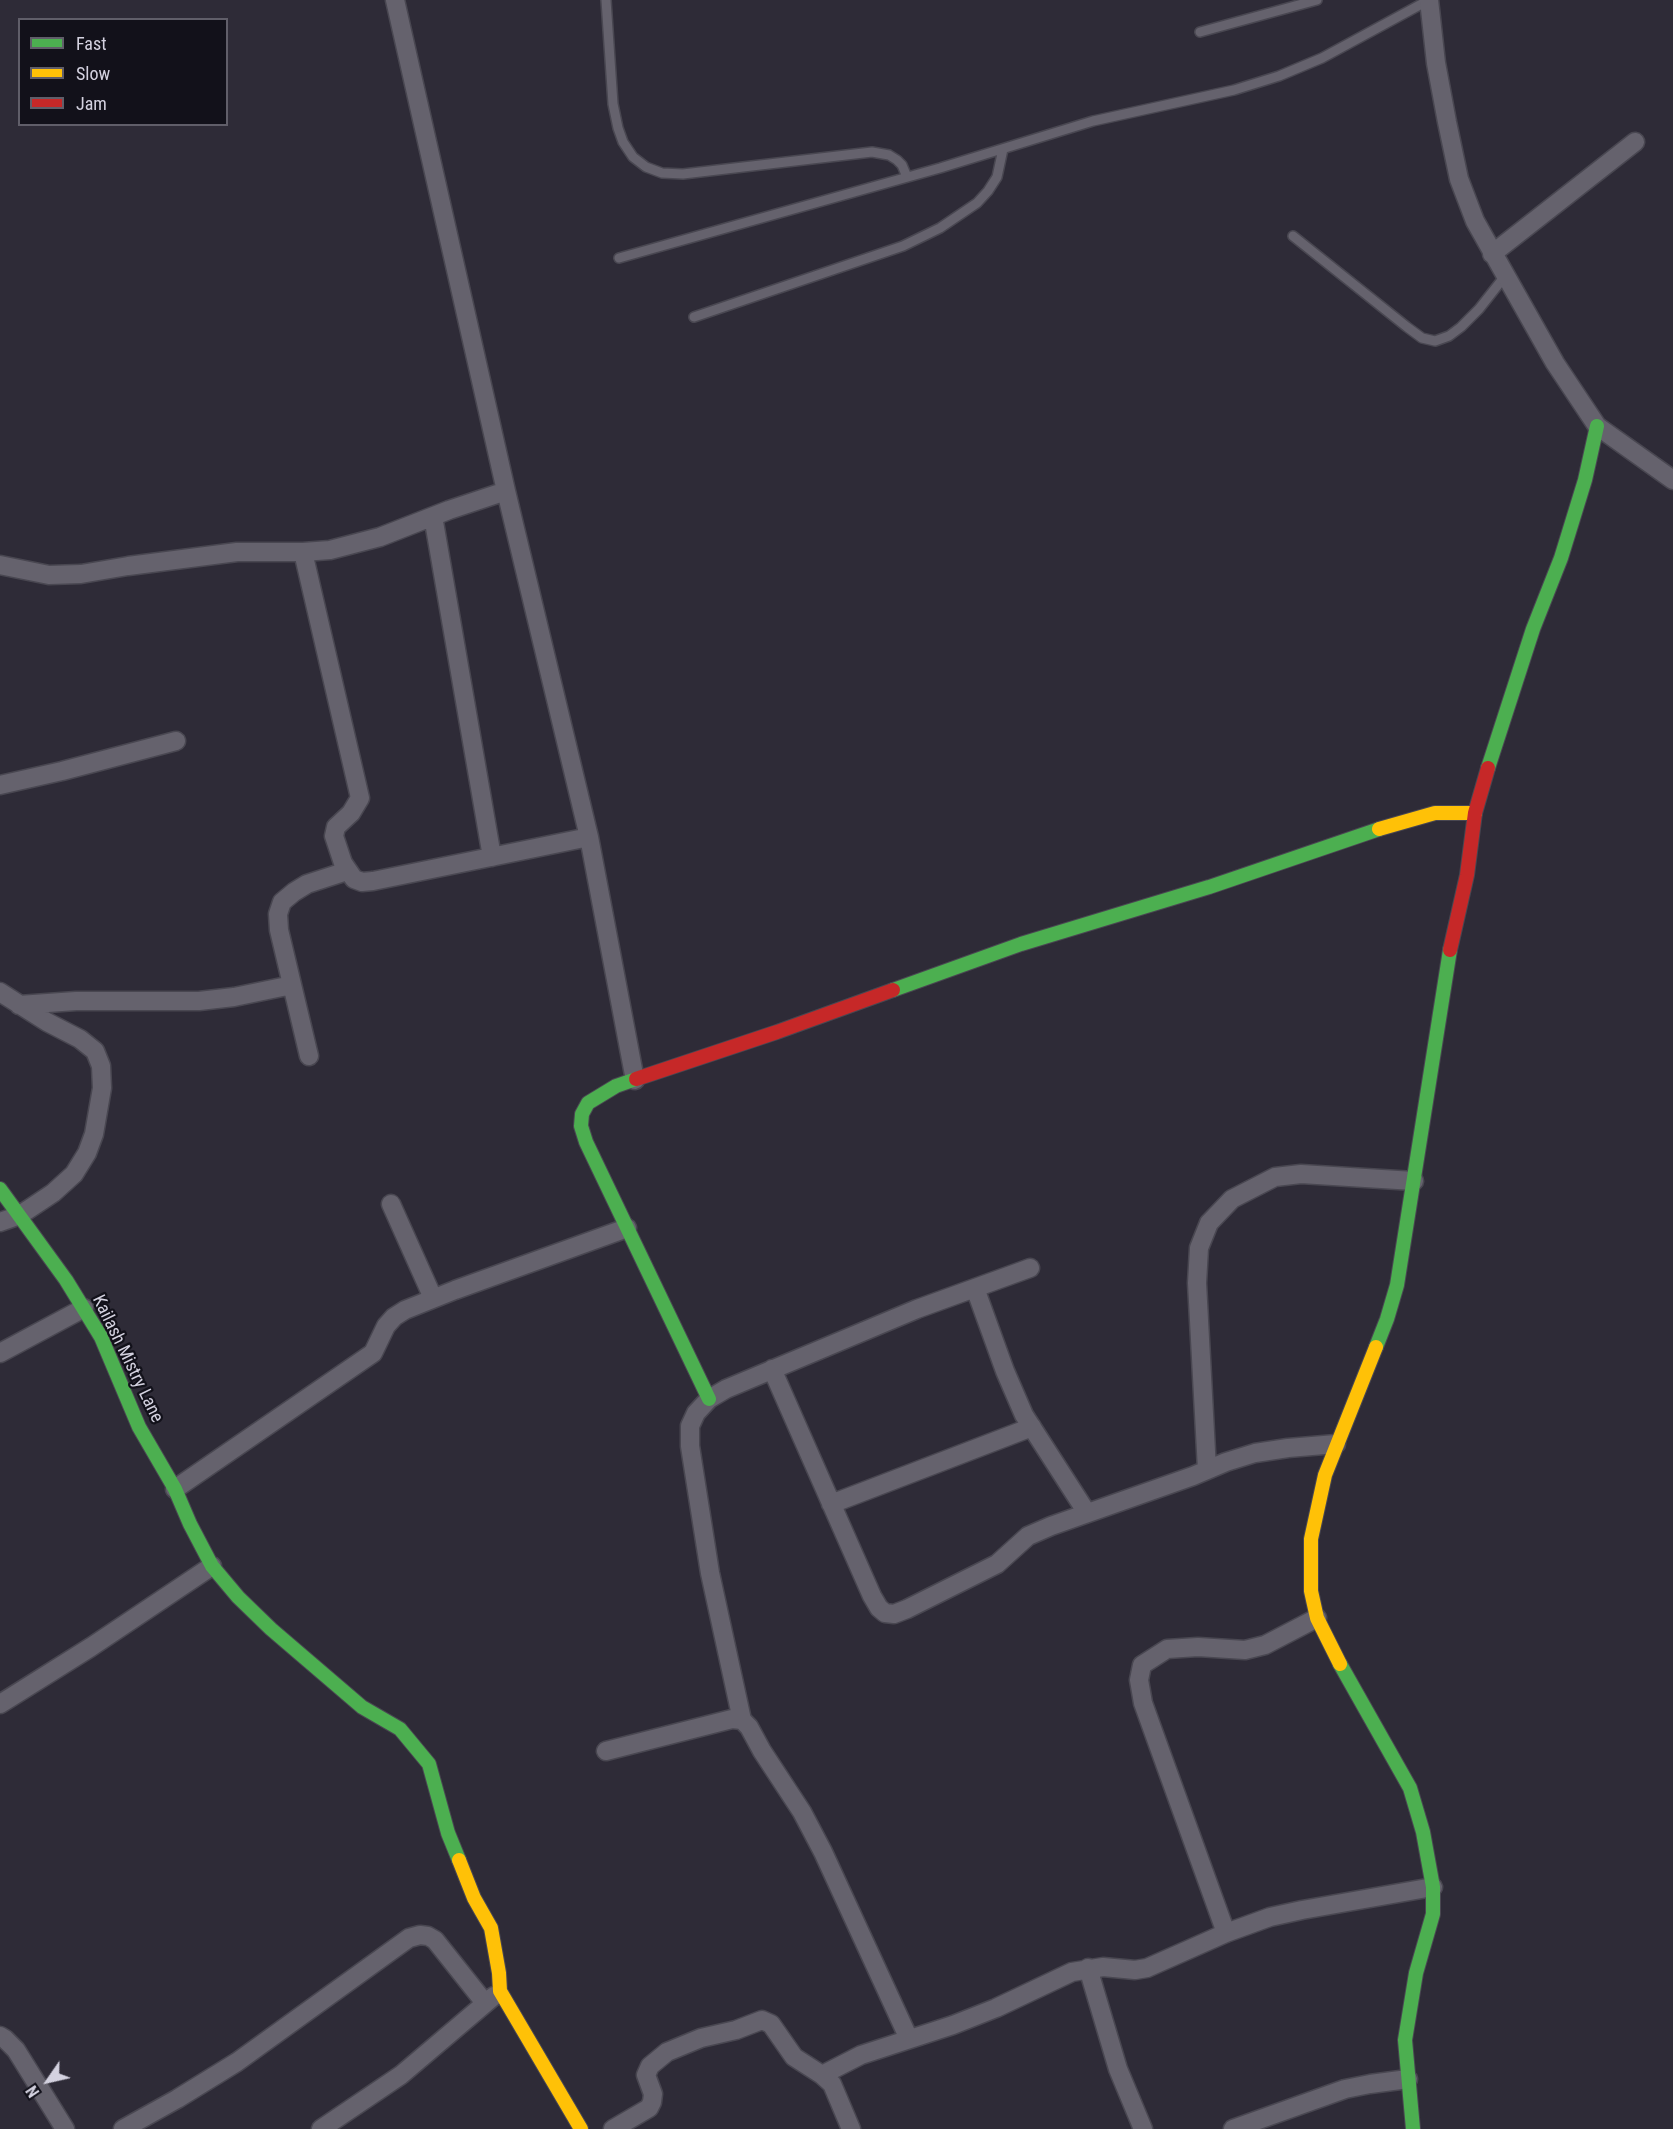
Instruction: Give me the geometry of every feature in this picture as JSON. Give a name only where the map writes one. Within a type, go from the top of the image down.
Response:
[{"type":"street","points":[[395,0],[506,491],[589,837],[635,1080]]},
{"type":"street","points":[[1429,0],[1436,63],[1459,179],[1475,221],[1555,363],[1597,426],[1673,480]]},
{"type":"street","points":[[1492,254],[1635,142]]},
{"type":"street","points":[[1413,2129],[1405,2040],[1407,2015],[1433,1914],[1433,1887],[1423,1832],[1410,1788],[1329,1645],[1317,1618],[1311,1591],[1311,1539],[1325,1475],[1387,1319],[1397,1285],[1448,961],[1467,874],[1475,813],[1533,629],[1561,558],[1585,480],[1597,426]]},
{"type":"street","points":[[0,565],[49,575],[81,574],[237,552],[330,550],[380,537],[506,491]]},
{"type":"street","points":[[433,516],[492,857]]},
{"type":"street","points":[[303,552],[360,798],[351,813],[336,826],[334,836],[347,871],[354,879],[362,882],[374,881],[589,837]]},
{"type":"street","points":[[0,785],[84,766],[176,741]]},
{"type":"street","points":[[709,1399],[586,1142],[581,1126],[582,1114],[588,1103],[616,1086],[777,1032],[1021,944],[1209,887],[1407,820],[1436,813],[1475,813]]},
{"type":"street","points":[[309,1056],[279,930],[278,914],[282,902],[307,884],[347,871]]},
{"type":"street","points":[[19,1005],[76,1001],[199,1001],[234,997],[292,985]]},
{"type":"street","points":[[0,992],[80,1038],[95,1051],[101,1066],[102,1088],[94,1134],[87,1153],[74,1174],[53,1193],[20,1215],[0,1222]]},
{"type":"street","points":[[1207,1470],[1197,1283],[1199,1248],[1209,1223],[1232,1199],[1275,1177],[1301,1174],[1414,1181]]},
{"type":"street","name":"Kailash Mistry Lane","points":[[0,1189],[66,1280],[101,1337],[140,1427],[175,1489],[212,1566],[238,1597],[271,1629],[362,1707],[400,1730],[429,1764],[448,1833],[474,1898],[491,1928],[500,1973],[500,1992]]},
{"type":"street","points":[[391,1204],[433,1298]]},
{"type":"street","points":[[175,1489],[373,1353],[386,1326],[405,1310],[627,1228]]},
{"type":"street","points":[[909,2038],[823,1852],[802,1812],[754,1735],[742,1720],[710,1573],[690,1446],[690,1426],[696,1413],[709,1399],[726,1389],[917,1309],[1030,1268]]},
{"type":"street","points":[[975,1288],[1005,1371],[1024,1415],[1087,1513]]},
{"type":"street","points":[[0,1353],[84,1308]]},
{"type":"street","points":[[772,1369],[872,1596],[885,1613],[894,1614],[997,1564],[1012,1553],[1028,1536],[1087,1513],[1255,1454],[1288,1448],[1336,1444]]},
{"type":"street","points":[[831,1504],[1032,1428]]},
{"type":"street","points":[[0,1704],[91,1647],[212,1566]]},
{"type":"street","points":[[1226,1933],[1143,1703],[1139,1680],[1142,1665],[1167,1649],[1198,1647],[1245,1650],[1265,1645],[1317,1618]]},
{"type":"street","points":[[606,1751],[732,1719],[742,1720]]},
{"type":"street","points":[[822,2075],[861,2055],[996,2008],[1072,1972],[1103,1967],[1135,1970],[1147,1968],[1226,1933],[1270,1917],[1433,1887]]},
{"type":"street","points":[[123,2129],[237,2062],[409,1938],[420,1935],[435,1940],[485,2003]]},
{"type":"street","points":[[1088,1968],[1118,2069],[1143,2129]]},
{"type":"street","points":[[321,2129],[401,2075],[500,1992],[581,2129]]},
{"type":"street","points":[[613,2129],[649,2108],[652,2094],[646,2075],[650,2066],[667,2052],[701,2038],[736,2030],[762,2020],[771,2024],[794,2057],[832,2084],[851,2129]]},
{"type":"street","points":[[0,2036],[16,2050],[64,2129]]},
{"type":"street","points":[[1233,2129],[1345,2089],[1408,2079]]},
{"type":"lane","points":[[606,0],[618,128],[623,142],[633,157],[646,168],[662,173],[683,174],[872,152],[897,159],[907,177]]},
{"type":"lane","points":[[1200,32],[1317,0]]},
{"type":"lane","points":[[619,258],[907,177],[1093,121],[1234,90],[1279,76],[1322,58],[1429,0]]},
{"type":"lane","points":[[694,317],[903,246],[940,228],[977,202],[988,191],[997,177],[1003,149]]},
{"type":"lane","points":[[1293,236],[1407,327],[1422,338],[1434,341],[1449,336],[1461,327],[1479,309],[1505,276]]},
{"type":"traffic: fast","points":[[1488,768],[1533,629],[1561,558],[1585,480],[1597,426]]},
{"type":"traffic: fast","points":[[893,990],[1021,944],[1209,887],[1379,829]]},
{"type":"traffic: fast","points":[[1376,1347],[1397,1285],[1450,950]]},
{"type":"traffic: fast","points":[[636,1079],[616,1086],[588,1103],[582,1114],[581,1126],[586,1142],[709,1399]]},
{"type":"traffic: fast","points":[[0,1189],[66,1280],[101,1337],[139,1427],[175,1489],[212,1566],[238,1597],[271,1629],[362,1707],[400,1729],[429,1764],[448,1833],[459,1860]]},
{"type":"traffic: fast","points":[[1340,1664],[1410,1788],[1423,1832],[1433,1887],[1433,1914],[1416,1973],[1405,2040],[1413,2129]]},
{"type":"traffic: slow","points":[[1379,829],[1435,813],[1475,813]]},
{"type":"traffic: slow","points":[[1340,1664],[1317,1618],[1311,1591],[1311,1539],[1325,1475],[1376,1347]]},
{"type":"traffic: slow","points":[[459,1860],[474,1898],[491,1928],[500,1991],[581,2129]]},
{"type":"traffic: jam","points":[[1450,950],[1467,875],[1475,813],[1488,768]]},
{"type":"traffic: jam","points":[[636,1079],[893,990]]}]
